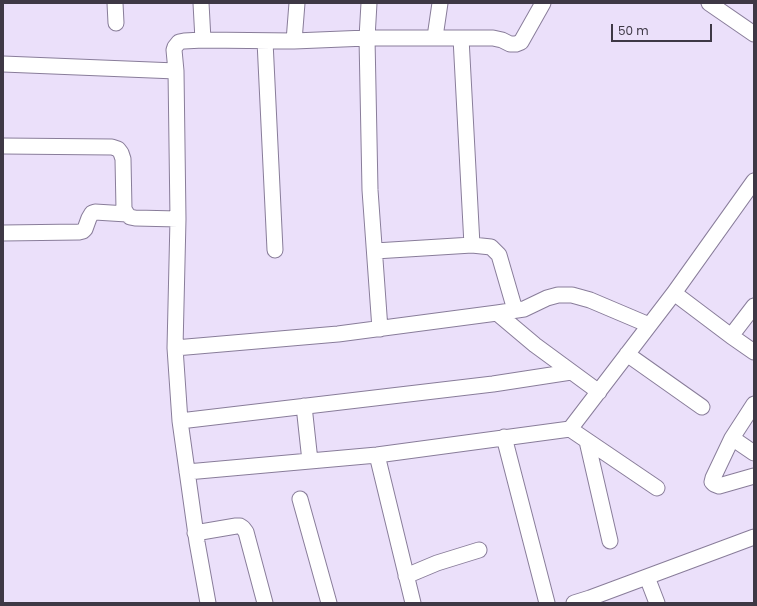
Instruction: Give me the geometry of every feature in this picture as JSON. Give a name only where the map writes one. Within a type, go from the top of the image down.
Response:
[{"type":"street","points":[[115,3],[116,22]]},
{"type":"street","points":[[201,3],[203,40]]},
{"type":"street","points":[[294,41],[297,3]]},
{"type":"street","points":[[369,3],[367,38],[370,190],[380,328]]},
{"type":"street","points":[[435,37],[440,3]]},
{"type":"street","points":[[208,603],[196,533],[180,421],[175,348],[178,219],[175,47],[179,42],[203,40],[294,41],[435,37],[493,38],[510,44],[516,44],[521,42],[543,3]]},
{"type":"street","points":[[709,3],[754,34]]},
{"type":"street","points":[[461,38],[472,245]]},
{"type":"street","points":[[265,41],[275,250]]},
{"type":"street","points":[[3,64],[176,71]]},
{"type":"street","points":[[3,146],[112,147],[118,149],[123,159],[124,209],[127,214],[130,217],[135,218],[178,219]]},
{"type":"street","points":[[570,429],[674,293],[754,182]]},
{"type":"street","points":[[3,233],[79,232],[85,229],[89,218],[95,212],[127,214]]},
{"type":"street","points":[[375,251],[472,245],[491,247],[499,255],[515,310]]},
{"type":"street","points":[[674,293],[754,352]]},
{"type":"street","points":[[175,348],[296,338],[524,309],[547,298],[558,295],[572,295],[590,300],[650,325]]},
{"type":"street","points":[[731,336],[754,306]]},
{"type":"street","points":[[497,312],[535,346],[599,392]]},
{"type":"street","points":[[627,354],[702,407]]},
{"type":"street","points":[[180,421],[493,384],[571,372]]},
{"type":"street","points":[[754,404],[732,438],[712,482],[719,486],[754,476]]},
{"type":"street","points":[[304,406],[310,461]]},
{"type":"street","points":[[187,472],[377,455],[570,429],[657,488]]},
{"type":"street","points":[[504,438],[547,603]]},
{"type":"street","points":[[732,438],[754,453]]},
{"type":"street","points":[[587,441],[610,541]]},
{"type":"street","points":[[377,455],[413,603]]},
{"type":"street","points":[[300,499],[329,603]]},
{"type":"street","points":[[196,533],[236,526],[243,528],[246,532],[265,603]]},
{"type":"street","points":[[574,603],[591,600],[647,577],[754,537]]},
{"type":"street","points":[[406,576],[437,563],[479,550]]},
{"type":"street","points":[[647,577],[657,603]]}]
